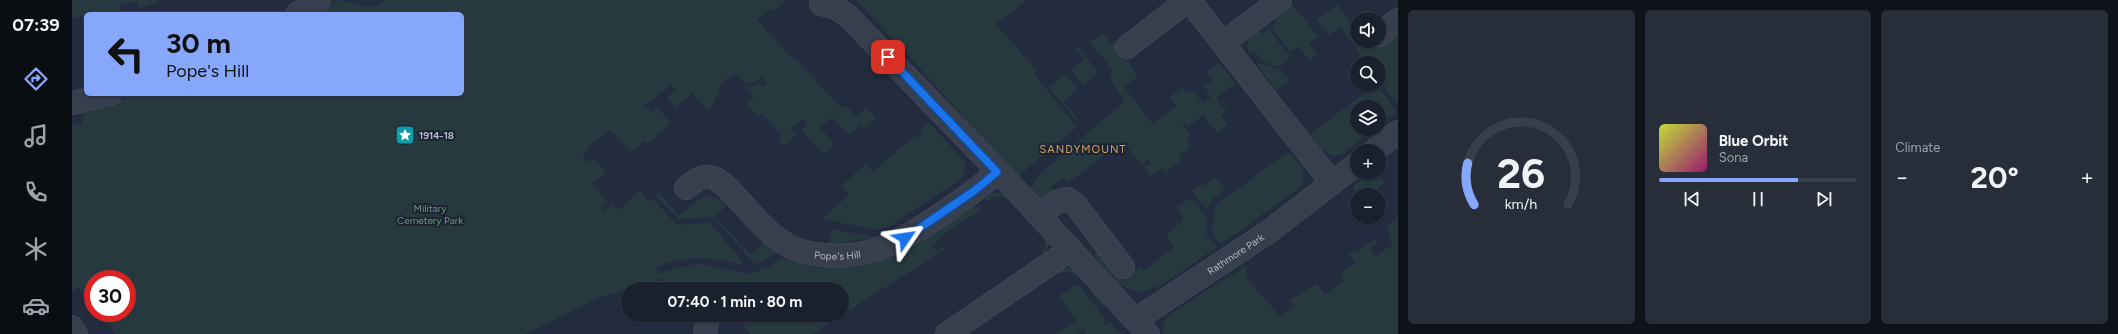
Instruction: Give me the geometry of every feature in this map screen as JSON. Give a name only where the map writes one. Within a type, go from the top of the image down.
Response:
[{"type":"street","points":[[299,12],[319,0]]},
{"type":"street","points":[[1127,47],[1188,0],[1332,183]]},
{"type":"street","points":[[1223,43],[1280,0]]},
{"type":"street","points":[[822,2],[834,6],[847,15],[940,110],[1142,328]]},
{"type":"street","points":[[1386,29],[1398,20]]},
{"type":"street","points":[[72,103],[102,96]]},
{"type":"street","points":[[1383,144],[1398,132]]},
{"type":"street","name":"Rathmore Park","points":[[1142,328],[1147,312],[1267,233],[1350,169]]},
{"type":"street","name":"Pope's Hill","points":[[686,188],[700,178],[710,176],[725,185],[774,236],[789,246],[807,253],[829,256],[856,254],[880,249],[896,243],[974,191],[997,172]]},
{"type":"street","points":[[1038,215],[1057,202],[1067,199],[1075,204],[1123,267]]},
{"type":"street","points":[[947,334],[1098,234]]},
{"type":"street","points":[[705,334],[707,322]]},
{"type":"street","points":[[72,327],[76,334]]},
{"type":"green space","points":[[72,0],[159,0],[140,9],[137,1],[119,6],[120,12],[84,12],[84,15],[72,19]]},
{"type":"green space","name":"Military Cemetery Park","points":[[337,0],[368,7],[379,4],[385,0],[786,0],[774,11],[771,8],[757,20],[794,60],[796,59],[841,108],[846,105],[856,116],[866,107],[876,118],[864,129],[860,125],[849,135],[832,117],[820,128],[835,144],[824,154],[801,130],[807,124],[802,119],[790,129],[796,135],[784,146],[778,140],[782,136],[761,113],[757,116],[746,104],[754,97],[745,88],[760,84],[763,87],[768,83],[762,77],[758,81],[745,84],[737,74],[730,76],[722,84],[715,101],[708,111],[692,93],[676,108],[667,98],[676,90],[671,85],[645,105],[651,112],[657,107],[671,123],[648,144],[644,141],[632,152],[611,130],[586,148],[587,150],[582,156],[589,163],[594,158],[606,172],[592,184],[608,202],[601,208],[604,212],[613,204],[619,210],[639,190],[648,201],[652,198],[677,225],[711,223],[744,264],[741,265],[707,258],[688,259],[655,267],[659,273],[689,265],[700,264],[749,274],[769,267],[784,258],[811,266],[840,266],[897,255],[972,205],[982,209],[938,238],[939,240],[932,245],[936,251],[943,247],[945,249],[849,311],[849,282],[664,282],[662,278],[649,282],[621,282],[621,291],[596,299],[525,334],[116,334],[106,322],[136,322],[136,270],[84,270],[84,294],[79,288],[72,291],[72,125],[81,124],[85,111],[134,96],[464,96],[464,12],[317,12]]},
{"type":"green space","points":[[857,0],[1027,0],[996,24],[1037,71],[1034,74],[1077,127],[1016,178],[940,90]]},
{"type":"green space","points":[[1291,2],[1318,36],[1309,43],[1317,54],[1309,61],[1299,46],[1290,52],[1271,26],[1277,22],[1272,17]]},
{"type":"green space","points":[[1338,5],[1350,21],[1350,40],[1340,27],[1329,35],[1316,20]]},
{"type":"green space","points":[[1258,28],[1262,34],[1269,29],[1290,58],[1278,67],[1264,62],[1253,50],[1250,56],[1248,48],[1249,40]]},
{"type":"green space","points":[[1398,30],[1398,104],[1386,89],[1386,56],[1361,56],[1356,48],[1370,48],[1371,50],[1374,48],[1386,48],[1386,39]]},
{"type":"green space","points":[[1103,33],[1111,44],[1114,42],[1138,76],[1124,87],[1152,123],[1177,106],[1170,97],[1182,88],[1187,94],[1193,91],[1203,103],[1211,97],[1204,86],[1212,80],[1206,73],[1219,63],[1235,83],[1216,98],[1227,112],[1221,116],[1228,125],[1217,133],[1203,115],[1188,127],[1184,122],[1182,123],[1191,137],[1187,141],[1191,147],[1179,156],[1182,160],[1165,172],[1162,168],[1150,177],[1144,168],[1151,163],[1148,159],[1141,164],[1123,142],[1068,183],[1063,177],[1051,187],[1056,193],[1043,203],[1030,188],[1042,172],[1124,102],[1110,77],[1113,71],[1090,42]]},
{"type":"green space","points":[[1077,45],[1098,73],[1083,85],[1071,70],[1084,59],[1075,47]]},
{"type":"green space","points":[[1255,62],[1282,70],[1289,81],[1277,91]]},
{"type":"green space","points":[[1066,74],[1078,89],[1063,101],[1078,119],[1076,121],[1049,87]]},
{"type":"green space","points":[[1367,92],[1381,92],[1397,112],[1386,120],[1386,100],[1356,100]]},
{"type":"green space","points":[[1350,104],[1350,136],[1365,136],[1355,144],[1350,144],[1350,148],[1341,155],[1336,156],[1323,150],[1310,134]]},
{"type":"green space","points":[[929,122],[964,161],[966,167],[962,178],[888,227],[876,230],[822,219],[849,195],[842,186],[865,164],[873,172],[915,135],[918,139],[922,135],[919,131]]},
{"type":"green space","points":[[1288,152],[1299,164],[1303,173],[1302,182],[1299,188],[1221,244],[1212,232],[1214,211],[1218,203]]},
{"type":"green space","points":[[1216,178],[1226,189],[1213,199],[1207,210],[1192,191],[1202,184],[1203,186]]},
{"type":"green space","points":[[1361,180],[1383,180],[1385,183],[1378,188],[1352,187]]},
{"type":"green space","points":[[659,193],[680,216],[691,205],[702,198],[713,197],[720,200],[727,205],[715,216],[751,255],[763,244],[767,244],[778,253],[757,264],[754,263],[713,217],[679,219],[656,195]]},
{"type":"green space","points":[[993,193],[1004,193],[1047,237],[1050,244],[1042,255],[1046,244],[1044,238],[1010,200],[1004,197],[999,197],[987,201],[984,196]]},
{"type":"green space","points":[[1190,198],[1206,216],[1207,236],[1217,247],[1162,285],[1142,292],[1127,288],[1116,282],[1095,257],[1095,248],[1122,280],[1140,267],[1143,271],[1174,247],[1166,236],[1184,219],[1176,208]]},
{"type":"green space","points":[[1398,217],[1398,334],[1163,334],[1165,321],[1174,311],[1246,266],[1247,279],[1280,316],[1294,307],[1290,300],[1317,284],[1325,295],[1345,281],[1340,274],[1355,263],[1348,254],[1358,251],[1375,239],[1378,243],[1370,250],[1375,257],[1393,244],[1388,236],[1391,234],[1386,227]]},
{"type":"green space","points":[[832,229],[875,237],[836,244],[829,243]]},
{"type":"green space","points":[[1069,268],[1076,270],[1108,307],[1102,305],[1084,282],[1078,277],[1066,272],[1059,273],[1056,270]]},
{"type":"green space","points":[[1078,284],[1106,320],[1103,323],[1105,325],[1110,322],[1122,334],[1086,334],[1083,329],[1078,334],[1056,334],[1076,321],[1059,296]]},
{"type":"green space","points":[[740,322],[831,322],[813,334],[751,334]]},
{"type":"place","name":"1914-18","points":[[405,135]]},
{"type":"district","name":"SANDYMOUNT","points":[[1083,149]]},
{"type":"route","points":[[888,57],[940,110],[997,172],[988,181],[905,238]]}]
